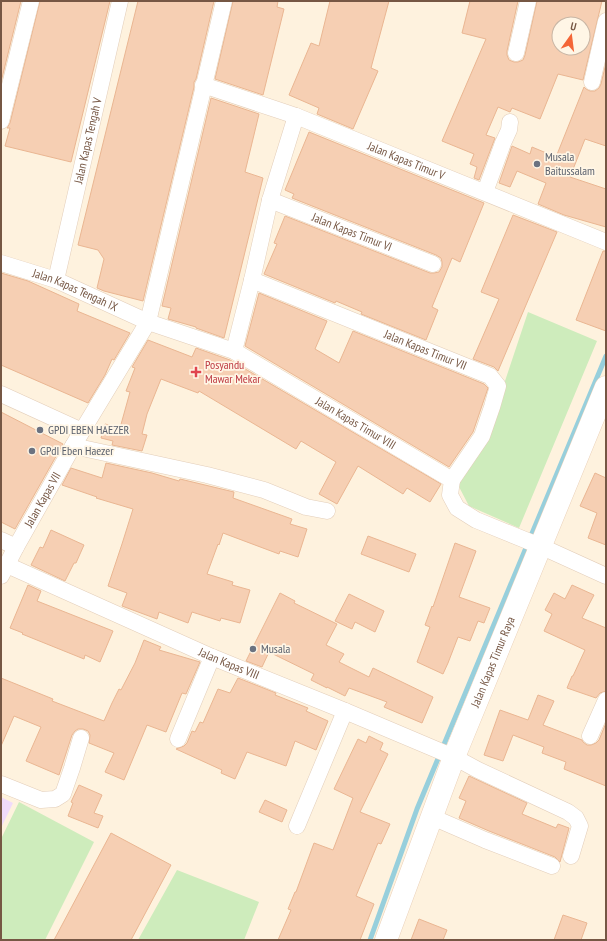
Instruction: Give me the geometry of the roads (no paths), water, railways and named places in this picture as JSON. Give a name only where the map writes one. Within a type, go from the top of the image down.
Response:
[{"type":"street","points":[[1,121],[31,1]]},
{"type":"street","name":"Jalan Kapas Tengah V","points":[[56,280],[120,1]]},
{"type":"street","name":"Jalan Kapas VII","points":[[4,571],[73,446],[148,322],[224,1]]},
{"type":"street","points":[[516,53],[528,1]]},
{"type":"street","points":[[592,82],[606,21]]},
{"type":"street","name":"Jalan Kapas Timur V","points":[[204,85],[296,116],[606,242]]},
{"type":"street","points":[[234,351],[270,200],[296,116]]},
{"type":"street","points":[[485,192],[510,122]]},
{"type":"street","name":"Jalan Kapas Timur VI","points":[[270,200],[433,264]]},
{"type":"street","name":"Jalan Kapas Tengah IX","points":[[1,263],[56,280],[148,322]]},
{"type":"street","name":"Jalan Kapas Timur VII","points":[[252,280],[490,376],[498,386],[482,436],[452,480]]},
{"type":"street","name":"Jalan Kapas Timur VIII","points":[[148,322],[234,351],[452,480]]},
{"type":"street","name":"Jalan Kapas Timur Raya","points":[[386,940],[453,757],[538,545],[606,387]]},
{"type":"street","points":[[1,394],[82,431]]},
{"type":"street","points":[[73,446],[207,475],[264,490],[306,507],[327,512]]},
{"type":"street","points":[[452,480],[450,495],[457,508],[476,520],[538,545],[606,576]]},
{"type":"street","points":[[1,540],[16,547]]},
{"type":"street","name":"Jalan Kapas VIII","points":[[4,571],[431,747],[568,812],[576,818],[580,826],[571,856]]},
{"type":"street","points":[[178,739],[212,657]]},
{"type":"street","points":[[590,736],[606,700]]},
{"type":"street","points":[[297,826],[345,711]]},
{"type":"street","points":[[1,784],[41,800],[55,799],[63,794],[81,738]]},
{"type":"street","points":[[432,817],[485,840],[552,866]]},
{"type":"waterway","points":[[370,940],[417,809],[606,356]]},
{"type":"place","name":"Musala Baitussalam","points":[[537,164]]},
{"type":"place","name":"Posyandu Mawar Mekar","points":[[196,372]]},
{"type":"place","name":"GPDI EBEN HAEZER","points":[[40,430]]},
{"type":"place","name":"GPdI Eben Haezer","points":[[32,451]]},
{"type":"place","name":"Musala","points":[[253,649]]}]
